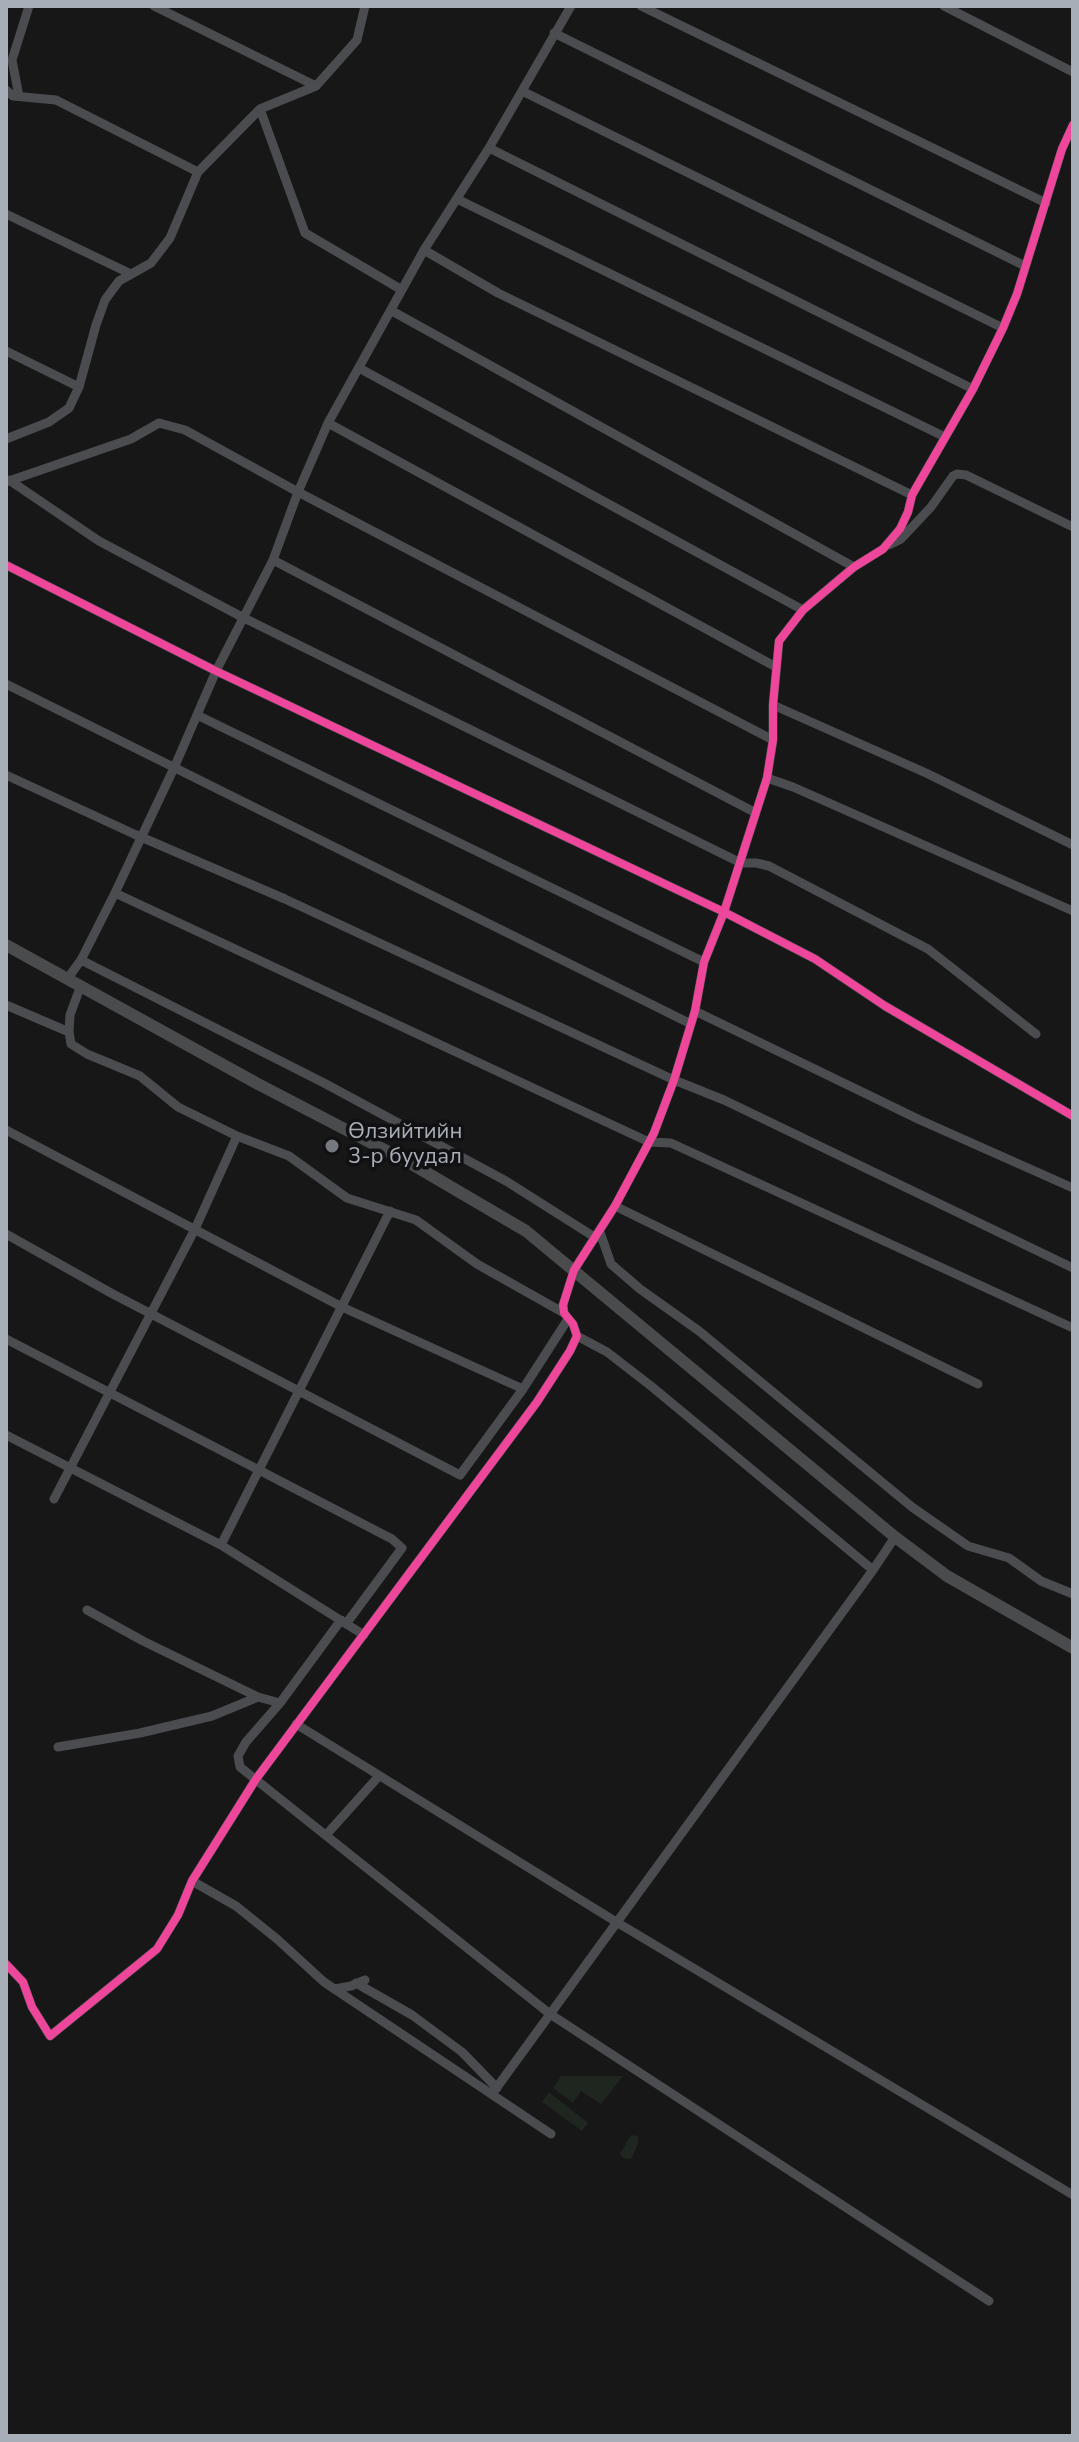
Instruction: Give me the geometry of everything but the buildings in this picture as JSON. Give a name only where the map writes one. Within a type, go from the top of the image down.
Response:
[{"type":"main road","points":[[6,945],[258,1084],[410,1163],[526,1231],[895,1537],[947,1576],[1073,1648]]},
{"type":"street","points":[[19,96],[12,60],[29,6]]},
{"type":"street","points":[[154,6],[316,86]]},
{"type":"street","points":[[7,437],[49,422],[69,408],[79,387],[105,300],[119,281],[151,263],[170,238],[198,172],[260,109],[316,86],[357,40],[365,6]]},
{"type":"street","points":[[68,978],[81,960],[115,893],[216,671],[273,560],[328,423],[424,250],[489,148],[571,6]]},
{"type":"street","points":[[641,6],[1046,203]]},
{"type":"street","points":[[944,6],[1073,72]]},
{"type":"street","points":[[554,33],[1025,266]]},
{"type":"street","points":[[6,90],[13,96],[56,100],[198,172]]},
{"type":"street","points":[[522,91],[1003,328]]},
{"type":"street","points":[[260,109],[305,233],[402,290]]},
{"type":"street","points":[[883,549],[900,529],[912,495],[973,389],[1003,328],[1062,149],[1073,125]]},
{"type":"street","points":[[489,148],[973,389]]},
{"type":"street","points":[[457,199],[945,437]]},
{"type":"street","points":[[6,214],[131,274]]},
{"type":"street","points":[[424,250],[498,293],[912,495]]},
{"type":"street","points":[[392,311],[854,567]]},
{"type":"street","points":[[6,351],[79,387]]},
{"type":"street","points":[[359,368],[803,610]]},
{"type":"street","points":[[7,481],[131,439],[159,423],[185,430],[773,740]]},
{"type":"street","points":[[328,423],[776,667]]},
{"type":"street","points":[[873,1570],[651,1386],[607,1352],[577,1336],[563,1305],[574,1270],[615,1206],[649,1142],[674,1080],[695,1011],[704,962],[741,863],[767,778],[773,740],[779,641],[803,610],[854,567],[901,539],[957,474],[966,475],[1073,527]]},
{"type":"street","points":[[7,481],[99,541],[242,617],[741,863],[769,866],[928,949],[1036,1034]]},
{"type":"street","points":[[273,560],[756,813]]},
{"type":"street","points":[[6,565],[216,671],[724,912],[815,959],[885,1006],[1073,1116]]},
{"type":"street","points":[[6,684],[691,1024]]},
{"type":"street","points":[[773,705],[926,773],[1073,845]]},
{"type":"street","points":[[197,715],[704,962]]},
{"type":"street","points":[[6,775],[291,901],[738,1107],[1073,1268]]},
{"type":"street","points":[[767,778],[1073,911]]},
{"type":"street","points":[[115,893],[649,1142],[671,1143],[1073,1328]]},
{"type":"street","points":[[81,960],[324,1083],[492,1173],[598,1235],[611,1264],[699,1331],[912,1507],[968,1546],[1009,1558],[1041,1581],[1073,1594]]},
{"type":"street","points":[[81,985],[70,1015],[71,1044],[140,1076],[178,1107],[237,1136],[289,1156],[347,1198],[416,1220],[477,1264],[566,1316]]},
{"type":"street","points":[[6,1005],[69,1032]]},
{"type":"street","points":[[695,1011],[920,1120],[1073,1188]]},
{"type":"street","points":[[6,1130],[342,1307],[523,1389]]},
{"type":"street","points":[[54,1499],[153,1314],[237,1136]]},
{"type":"street","points":[[615,1206],[978,1384]]},
{"type":"street","points":[[221,1545],[390,1211]]},
{"type":"street","points":[[6,1234],[299,1393],[460,1475],[523,1389],[566,1316]]},
{"type":"street","points":[[6,1964],[23,1982],[32,2007],[50,2036],[157,1949],[178,1915],[192,1881],[256,1779],[537,1402],[577,1336]]},
{"type":"street","points":[[6,1339],[392,1539],[402,1548],[246,1742],[238,1756],[240,1767],[550,2014],[989,2301]]},
{"type":"street","points":[[6,1435],[221,1545],[364,1635]]},
{"type":"street","points":[[494,2091],[895,1537]]},
{"type":"street","points":[[87,1610],[258,1697],[280,1703]]},
{"type":"street","points":[[58,1747],[198,1719],[258,1697]]},
{"type":"street","points":[[296,1724],[618,1923],[1073,2195]]},
{"type":"street","points":[[326,1835],[379,1776]]},
{"type":"street","points":[[192,1881],[236,1906],[333,1989],[494,2091],[551,2134]]},
{"type":"street","points":[[333,1989],[361,1982],[462,2052],[494,2091]]},
{"type":"shaded area","points":[[561,2076],[623,2076],[601,2104],[581,2091],[573,2103],[553,2088]]},
{"type":"shaded area","points":[[549,2092],[588,2123],[582,2131],[542,2102]]},
{"type":"shaded area","points":[[631,2135],[638,2136],[638,2144],[631,2159],[623,2158],[620,2154]]},
{"type":"cycle path","points":[[6,1964],[23,1982],[32,2007],[50,2036],[157,1949],[178,1915],[192,1881],[256,1779],[537,1402],[570,1351],[577,1336],[563,1305],[574,1270],[615,1206],[654,1133],[695,1011],[704,962],[724,912],[767,778],[773,740],[779,641],[803,610],[854,567],[883,549],[900,529],[912,495],[973,389],[1003,328],[1017,294],[1062,149],[1073,125]]},
{"type":"cycle path","points":[[6,565],[216,671],[724,912],[815,959],[885,1006],[1073,1116]]},
{"type":"place","name":"Өлзийтийн 3-р буудал","points":[[332,1146]]}]
